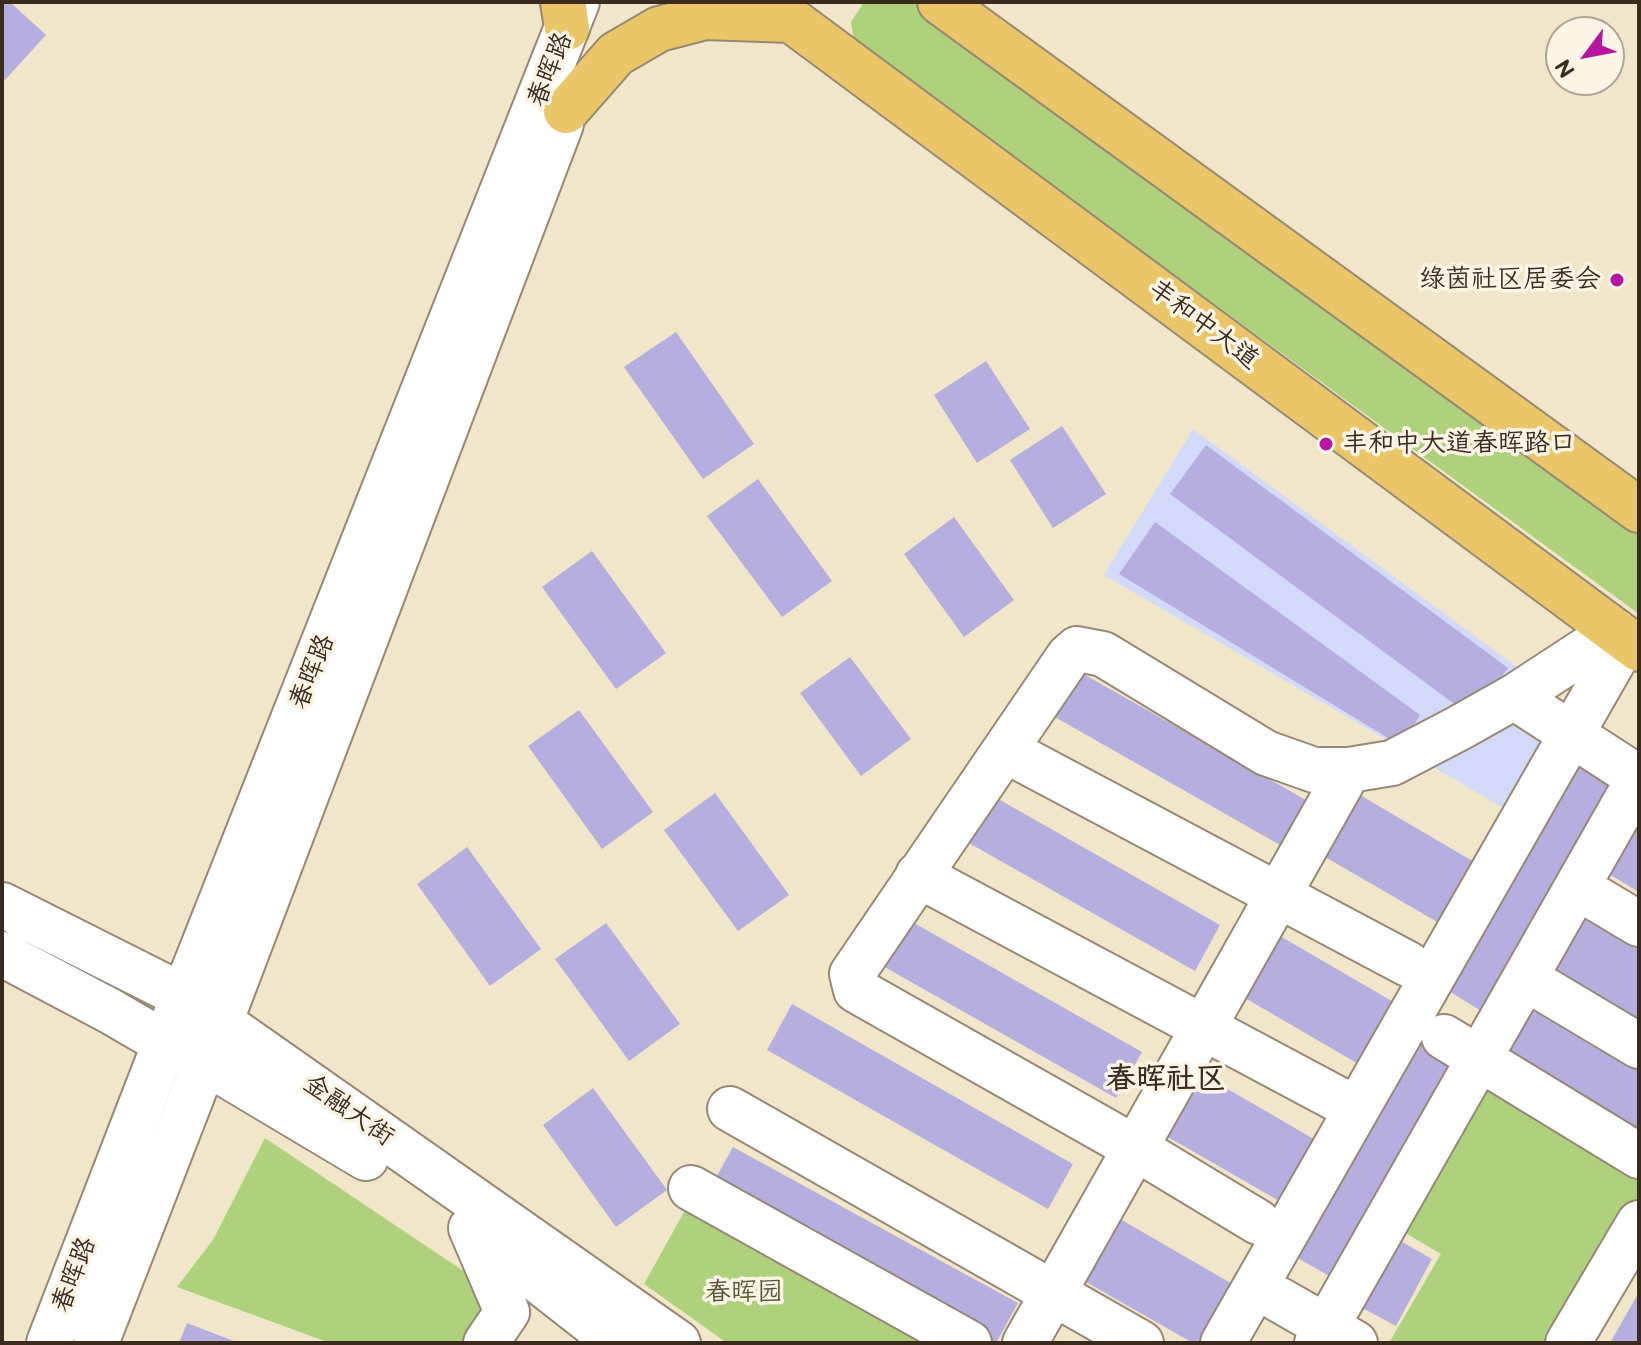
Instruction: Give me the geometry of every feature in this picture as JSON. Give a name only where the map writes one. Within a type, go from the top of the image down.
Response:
[{"type":"main road","points":[[940,2],[1639,510]]},
{"type":"main road","points":[[566,111],[616,54],[659,29],[705,17],[779,11]]},
{"type":"main road","name":"丰和中大道","points":[[779,11],[1627,640]]},
{"type":"street","name":"春晖路","points":[[96,1343],[608,2]]},
{"type":"street","name":"春晖路","points":[[49,1343],[569,11]]},
{"type":"street","points":[[1258,1222],[1137,1149],[856,990],[852,974],[1069,656],[1077,649],[1103,654],[1266,753],[1314,770],[1349,770],[1392,763],[1627,640]]},
{"type":"street","points":[[1223,1343],[1627,640]]},
{"type":"street","points":[[1278,1299],[1333,1338],[1462,1047],[1525,978],[1639,778],[1514,697]]},
{"type":"street","points":[[1005,750],[1408,964]]},
{"type":"street","points":[[1025,1343],[1349,770]]},
{"type":"street","points":[[918,875],[1356,1109]]},
{"type":"street","points":[[1577,887],[1639,924]]},
{"type":"street","name":"金融大街","points":[[2,905],[185,997],[678,1343]]},
{"type":"street","name":"金融大街","points":[[2,954],[205,1062],[333,1136],[471,1228],[618,1343]]},
{"type":"street","points":[[1525,978],[1639,1046]]},
{"type":"street","points":[[1462,1047],[1639,1156]]},
{"type":"street","points":[[730,1109],[1141,1343]]},
{"type":"street","points":[[691,1188],[969,1343]]},
{"type":"street","points":[[471,1228],[507,1312],[486,1343]]},
{"type":"street","points":[[1574,1341],[1632,1251]]},
{"type":"shaded area","points":[[1193,429],[1566,703],[1512,813],[1104,575]]},
{"type":"green space","points":[[864,2],[912,2],[1639,535],[1639,614],[854,41],[851,22]]},
{"type":"green space","points":[[1483,1071],[1639,1164],[1639,1208],[1560,1343],[1389,1343],[1441,1254],[1392,1225]]},
{"type":"green space","points":[[265,1138],[477,1280],[493,1306],[468,1343],[330,1343],[177,1287],[213,1240]]},
{"type":"green space","name":"春晖园","points":[[688,1205],[937,1343],[727,1343],[644,1284]]},
{"type":"building","points":[[2,2],[10,2],[46,35],[5,80],[2,77]]},
{"type":"building","points":[[676,332],[754,444],[703,479],[624,367]]},
{"type":"building","points":[[986,361],[1030,429],[977,463],[934,395]]},
{"type":"building","points":[[1062,426],[1106,494],[1053,528],[1010,460]]},
{"type":"building","points":[[1206,445],[1508,668],[1472,717],[1170,494]]},
{"type":"building","points":[[758,479],[832,581],[782,617],[707,516]]},
{"type":"building","points":[[954,517],[1014,600],[964,637],[904,554]]},
{"type":"building","points":[[1155,522],[1420,715],[1401,746],[1119,574]]},
{"type":"building","points":[[592,551],[666,653],[616,689],[542,587]]},
{"type":"building","points":[[850,657],[911,739],[861,776],[800,693]]},
{"type":"building","points":[[1071,667],[1306,800],[1280,845],[1046,712]]},
{"type":"building","points":[[579,710],[653,812],[602,849],[528,746]]},
{"type":"building","points":[[1573,762],[1625,794],[1491,1017],[1439,985]]},
{"type":"building","points":[[1348,788],[1481,866],[1446,927],[1313,850]]},
{"type":"building","points":[[986,792],[1220,925],[1195,971],[960,838]]},
{"type":"building","points":[[715,793],[789,895],[738,931],[664,830]]},
{"type":"building","points":[[1639,799],[1639,892],[1599,868]]},
{"type":"building","points":[[467,847],[541,949],[490,986],[417,884]]},
{"type":"building","points":[[1583,910],[1639,942],[1639,1024],[1548,971]]},
{"type":"building","points":[[907,919],[1142,1052],[1116,1098],[881,965]]},
{"type":"building","points":[[606,923],[680,1024],[629,1061],[555,959]]},
{"type":"building","points":[[1268,929],[1402,1007],[1367,1069],[1233,991]]},
{"type":"building","points":[[1530,998],[1639,1061],[1639,1143],[1494,1059]]},
{"type":"building","points":[[792,1004],[1073,1164],[1048,1209],[767,1050]]},
{"type":"building","points":[[1419,1035],[1473,1065],[1347,1286],[1294,1256]]},
{"type":"building","points":[[1190,1067],[1324,1145],[1288,1206],[1154,1129]]},
{"type":"building","points":[[593,1088],[667,1190],[616,1227],[543,1125]]},
{"type":"building","points":[[733,1147],[1018,1303],[996,1343],[982,1343],[708,1192]]},
{"type":"building","points":[[1108,1212],[1241,1289],[1210,1343],[1193,1343],[1072,1274]]},
{"type":"building","points":[[1390,1235],[1432,1259],[1396,1326],[1353,1303]]},
{"type":"building","points":[[1639,1292],[1639,1343],[1610,1343]]},
{"type":"building","points":[[187,1323],[239,1343],[179,1343]]},
{"type":"place","name":"绿茵社区居委会","points":[[1617,280]]},
{"type":"place","name":"丰和中大道春晖路口","points":[[1326,444]]},
{"type":"district","name":"春晖社区","points":[[1166,1080]]}]
